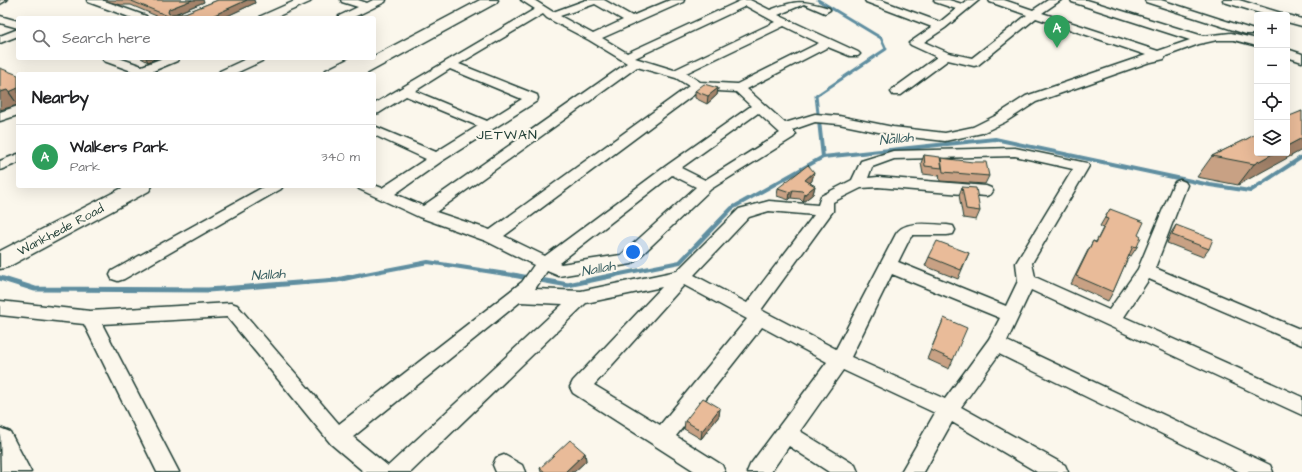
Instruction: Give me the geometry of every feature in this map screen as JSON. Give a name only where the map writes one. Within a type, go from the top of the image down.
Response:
[{"type":"main road","points":[[376,51],[475,0]]},
{"type":"main road","points":[[357,72],[491,0]]},
{"type":"main road","points":[[336,72],[359,60]]},
{"type":"main road","points":[[0,246],[112,188]]},
{"type":"main road","name":"Wankhede Road","points":[[0,261],[138,188]]},
{"type":"main road","points":[[0,441],[16,472]]},
{"type":"street","points":[[92,0],[136,16]]},
{"type":"street","points":[[270,16],[306,0]]},
{"type":"street","points":[[346,0],[368,6]]},
{"type":"street","points":[[347,16],[381,0]]},
{"type":"street","points":[[526,0],[631,61],[680,75],[697,86],[739,88],[828,42]]},
{"type":"street","points":[[376,109],[450,65],[547,12],[596,0],[631,20]]},
{"type":"street","points":[[593,38],[679,0]]},
{"type":"street","points":[[770,14],[804,0],[825,10]]},
{"type":"street","points":[[870,0],[941,26]]},
{"type":"street","points":[[939,0],[963,8]]},
{"type":"street","points":[[974,0],[941,26],[915,43],[946,56],[974,62],[1044,6],[1056,0]]},
{"type":"street","points":[[994,0],[1160,56]]},
{"type":"street","points":[[1076,0],[1203,40]]},
{"type":"street","points":[[1150,0],[1254,37]]},
{"type":"street","points":[[1228,0],[1254,13]]},
{"type":"street","points":[[1261,12],[1271,0]]},
{"type":"street","points":[[424,213],[631,61],[744,1],[784,22],[854,54]]},
{"type":"street","points":[[0,19],[16,24]]},
{"type":"street","points":[[1290,19],[1302,23]]},
{"type":"street","points":[[675,74],[784,22]]},
{"type":"street","points":[[0,40],[16,33]]},
{"type":"street","points":[[783,129],[793,124],[815,118],[839,120],[893,131],[945,137],[977,130],[1000,119],[1031,99],[1203,40],[1226,36],[1238,38],[1254,37]]},
{"type":"street","points":[[1290,44],[1302,47]]},
{"type":"street","points":[[1290,54],[1302,58]]},
{"type":"street","points":[[897,92],[946,56]]},
{"type":"street","points":[[114,60],[147,72],[169,60]]},
{"type":"street","points":[[228,72],[254,60]]},
{"type":"street","points":[[383,195],[437,158],[532,98],[450,65]]},
{"type":"street","points":[[492,237],[697,86]]},
{"type":"street","points":[[368,188],[424,213],[492,237],[543,266],[559,270],[626,260],[706,186],[789,134],[739,88]]},
{"type":"street","points":[[405,91],[488,126]]},
{"type":"street","points":[[338,437],[522,291],[543,266],[671,169],[759,106]]},
{"type":"street","points":[[0,117],[16,111]]},
{"type":"street","points":[[376,131],[437,158]]},
{"type":"street","points":[[945,137],[952,154]]},
{"type":"street","points":[[662,438],[754,315],[826,206],[858,183],[866,164],[893,155],[1015,152],[1082,166],[1024,263],[1026,281],[996,344],[948,410],[912,472]]},
{"type":"street","points":[[0,166],[16,159]]},
{"type":"street","points":[[671,169],[706,186]]},
{"type":"street","points":[[858,183],[878,182],[986,191]]},
{"type":"street","points":[[1112,320],[1146,271],[1180,185]]},
{"type":"street","points":[[118,275],[272,188]]},
{"type":"street","points":[[714,472],[580,387],[682,276],[744,213],[769,206],[826,206]]},
{"type":"street","points":[[758,472],[840,360],[904,234],[910,230],[947,230]]},
{"type":"street","points":[[888,265],[1010,315]]},
{"type":"street","points":[[1146,271],[1302,338]]},
{"type":"street","points":[[522,291],[580,298],[682,276],[840,360],[948,410],[1057,472]]},
{"type":"street","points":[[1026,281],[1302,406]]},
{"type":"street","points":[[396,472],[580,298]]},
{"type":"street","points":[[0,308],[90,318],[232,310],[338,437],[380,472]]},
{"type":"street","points":[[90,318],[168,472]]},
{"type":"street","points":[[996,344],[1262,472]]},
{"type":"street","points":[[786,433],[846,472]]},
{"type":"building","points":[[129,0],[192,0],[169,9],[169,14],[185,13],[218,0],[247,0],[212,16],[168,16]]},
{"type":"building","points":[[0,68],[16,74],[16,89],[9,92],[7,90],[0,92]]},
{"type":"building","points":[[704,84],[718,88],[708,96],[695,91]]},
{"type":"building","points":[[1302,111],[1302,138],[1290,144],[1290,120],[1290,116]]},
{"type":"building","points":[[1254,135],[1254,156],[1269,156],[1254,164],[1212,156]]},
{"type":"building","points":[[924,155],[940,157],[942,168],[925,166]]},
{"type":"building","points":[[941,158],[986,162],[989,176],[943,172]]},
{"type":"building","points":[[808,165],[814,172],[805,180],[815,186],[805,194],[802,191],[793,190],[790,192],[778,188]]},
{"type":"building","points":[[962,187],[976,188],[980,211],[966,209]]},
{"type":"building","points":[[1110,209],[1144,222],[1138,235],[1141,237],[1137,247],[1133,246],[1113,292],[1076,276],[1093,241],[1096,243],[1108,219],[1105,218]]},
{"type":"building","points":[[1176,225],[1213,239],[1209,249],[1172,235]]},
{"type":"building","points":[[937,241],[969,253],[961,270],[929,257]]},
{"type":"building","points":[[944,318],[967,328],[953,360],[931,350]]},
{"type":"building","points":[[703,398],[720,408],[702,431],[685,421]]},
{"type":"building","points":[[570,440],[585,453],[565,472],[545,472],[540,468]]},
{"type":"waterway","points":[[818,0],[881,38],[886,49],[816,96],[819,122]]},
{"type":"waterway","points":[[819,121],[823,157]]},
{"type":"waterway","name":"Nallah","points":[[823,157],[995,139],[1210,185],[1250,191],[1302,157]]},
{"type":"waterway","name":"Nallah","points":[[615,275],[680,262],[732,208],[823,157]]},
{"type":"waterway","name":"Nallah","points":[[358,275],[428,262],[515,275]]},
{"type":"waterway","name":"Nallah","points":[[0,278],[35,289],[208,290],[337,280],[358,275]]},
{"type":"waterway","name":"Nallah","points":[[515,275],[529,278]]},
{"type":"waterway","name":"Nallah","points":[[535,279],[568,285],[615,275]]},
{"type":"waterway","name":"Nallah","points":[[610,276],[615,275]]},
{"type":"place","name":"Walkers Park","points":[[1057,48]]},
{"type":"district","name":"JETWAN","points":[[507,134]]}]
